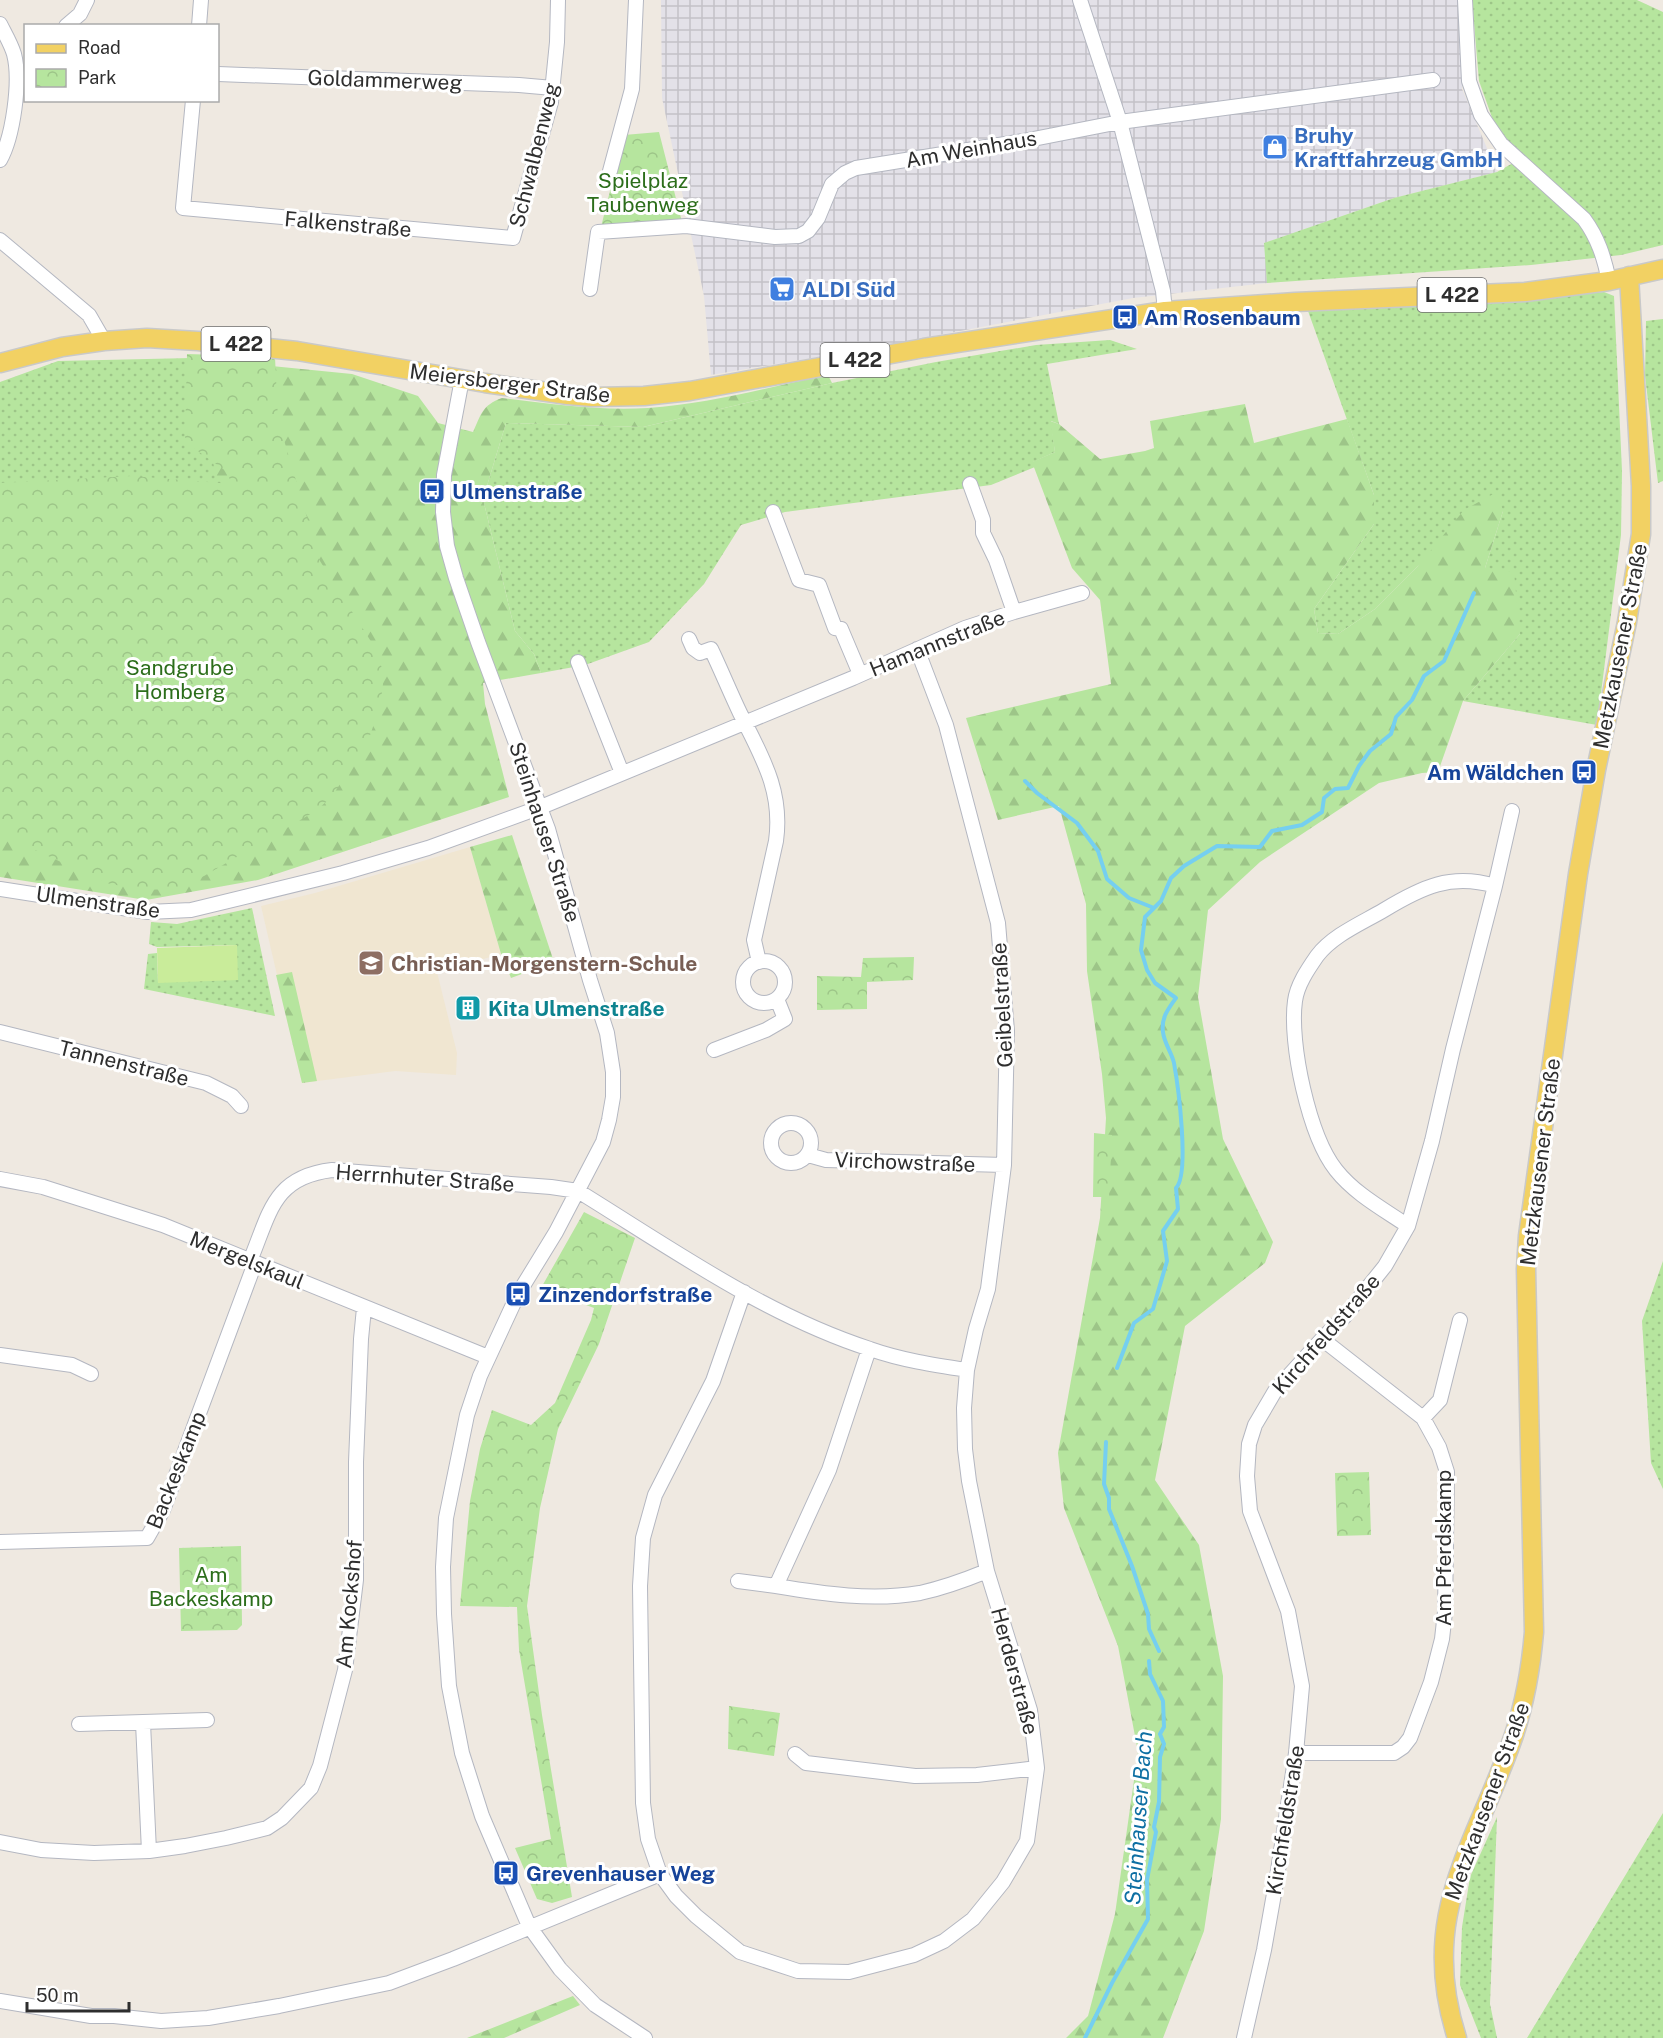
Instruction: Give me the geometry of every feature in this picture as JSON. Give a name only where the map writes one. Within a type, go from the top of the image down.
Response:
[{"type":"main road","name":"Meiersberger Straße","points":[[0,363],[62,347],[147,338],[270,348],[568,395],[644,396],[690,391],[912,350],[1165,311],[1266,303],[1525,292],[1609,281],[1663,269]]},
{"type":"main road","name":"Metzkausener Straße","points":[[1457,2038],[1445,1990],[1443,1966],[1447,1914],[1464,1856],[1513,1737],[1529,1678],[1534,1632],[1526,1303],[1527,1258],[1578,874],[1596,770],[1627,622],[1641,534],[1641,486],[1629,276]]},
{"type":"street","points":[[68,24],[80,14],[87,0]]},
{"type":"street","points":[[200,24],[201,0]]},
{"type":"street","name":"Schwalbenweg","points":[[513,238],[553,88],[558,0]]},
{"type":"street","points":[[610,171],[632,89],[636,0]]},
{"type":"street","points":[[1080,0],[1120,122],[1163,291],[1165,311]]},
{"type":"street","points":[[1465,0],[1469,81],[1481,115],[1501,144],[1588,224],[1598,240],[1609,281]]},
{"type":"street","points":[[0,24],[20,53],[13,124],[7,148],[0,160]]},
{"type":"street","name":"Goldammerweg","points":[[219,74],[553,88]]},
{"type":"street","name":"Am Weinhaus","points":[[590,289],[598,231],[686,226],[775,237],[800,236],[808,231],[818,218],[832,184],[845,173],[856,168],[1023,141],[1120,122],[1433,80]]},
{"type":"street","name":"Falkenstraße","points":[[193,102],[183,208],[513,238]]},
{"type":"street","points":[[0,240],[89,315],[104,341]]},
{"type":"street","name":"Steinhauser Straße","points":[[462,379],[444,475],[443,512],[447,546],[478,642],[541,807],[607,1033],[613,1072],[613,1097],[603,1142],[556,1232],[519,1294],[488,1357],[467,1415],[446,1518],[444,1602],[448,1674],[462,1753],[488,1833],[529,1926],[560,1969],[595,2005],[645,2038]]},
{"type":"street","name":"Hamannstraße","points":[[970,484],[983,520],[983,532],[996,560],[1014,612]]},
{"type":"street","name":"Hamannstraße","points":[[773,512],[799,580],[819,585],[835,628],[841,629],[860,674]]},
{"type":"street","name":"Hamannstraße","points":[[541,807],[965,628],[1082,593]]},
{"type":"street","points":[[689,639],[693,648],[700,653],[711,649],[769,770],[777,804],[776,842],[754,940],[759,962]]},
{"type":"street","name":"Geibelstraße","points":[[917,649],[946,725],[998,923],[1007,1031],[1004,1165],[988,1289],[967,1370]]},
{"type":"street","points":[[578,662],[622,773]]},
{"type":"street","name":"Ulmenstraße","points":[[0,889],[147,912],[191,910],[343,873],[429,848],[541,807]]},
{"type":"street","name":"Kirchfeldstraße","points":[[1244,2038],[1264,1950],[1296,1753],[1302,1686],[1288,1611],[1250,1511],[1246,1476],[1249,1444],[1255,1425],[1275,1391],[1346,1316],[1385,1266],[1408,1226],[1432,1141],[1512,812]]},
{"type":"street","points":[[1408,1226],[1353,1187],[1335,1169],[1322,1146],[1311,1122],[1298,1059],[1295,999],[1305,974],[1319,953],[1339,936],[1409,895],[1432,885],[1457,880],[1477,881],[1495,886]]},
{"type":"street","points":[[759,962],[772,962],[783,973],[785,985],[781,995],[766,1003],[758,1002],[747,994],[743,982],[745,973],[752,965],[759,962]]},
{"type":"street","points":[[714,1050],[766,1030],[785,1020],[777,999]]},
{"type":"street","name":"Tannenstraße","points":[[0,1032],[206,1083],[232,1096],[241,1106]]},
{"type":"street","name":"Virchowstraße","points":[[808,1155],[837,1161],[1004,1165]]},
{"type":"street","name":"Herrnhuter Straße","points":[[253,1262],[278,1195],[292,1182],[316,1172],[332,1170],[578,1191]]},
{"type":"street","name":"Mergelskaul","points":[[0,1179],[43,1187],[132,1215],[488,1357]]},
{"type":"street","points":[[578,1191],[744,1292],[806,1324],[870,1349],[918,1362],[967,1370]]},
{"type":"street","name":"Backeskamp","points":[[0,1542],[147,1538],[163,1510],[253,1262]]},
{"type":"street","name":"Herderstraße","points":[[744,1292],[713,1381],[655,1495],[643,1538],[640,1586],[643,1803],[648,1839],[660,1874],[676,1896],[696,1916],[740,1952],[798,1971],[849,1972],[872,1968],[914,1955],[944,1941],[973,1919],[1003,1882],[1027,1841],[1037,1768],[1030,1710],[987,1571],[969,1481],[965,1449],[964,1408],[967,1370]]},
{"type":"street","name":"Am Kockshof","points":[[0,1842],[40,1850],[94,1854],[149,1851],[226,1838],[267,1828],[282,1818],[311,1788],[320,1766],[345,1670],[356,1580],[356,1462],[364,1308]]},
{"type":"street","points":[[1423,1418],[1440,1400],[1460,1320]]},
{"type":"street","name":"Am Pferdskamp","points":[[1296,1753],[1394,1753],[1403,1747],[1410,1738],[1433,1674],[1442,1639],[1445,1612],[1447,1472],[1438,1447],[1423,1418],[1322,1339]]},
{"type":"street","points":[[776,1586],[829,1470],[870,1349]]},
{"type":"street","points":[[0,1355],[64,1364],[91,1374]]},
{"type":"street","points":[[738,1581],[848,1596],[890,1596],[932,1590],[987,1571]]},
{"type":"street","points":[[79,1724],[207,1720]]},
{"type":"street","points":[[143,1723],[149,1851]]},
{"type":"street","points":[[795,1754],[806,1763],[915,1776],[977,1774],[1037,1768]]},
{"type":"street","points":[[0,2001],[91,2016],[161,2021],[208,2018],[279,2006],[389,1983],[660,1874]]},
{"type":"shaded area","points":[[661,0],[1462,0],[1462,89],[1497,172],[1394,198],[1265,243],[1267,283],[1133,298],[871,348],[711,375],[704,296],[662,98]]},
{"type":"shaded area","name":"Christian-Morgenstern-Schule","points":[[470,847],[501,954],[437,972],[457,1053],[456,1075],[395,1071],[302,1083],[261,906],[315,893]]},
{"type":"green space","points":[[1472,0],[1637,0],[1663,12],[1663,245],[1621,255],[1531,265],[1267,283],[1264,243],[1394,198],[1497,172],[1522,158],[1494,123],[1479,81]]},
{"type":"green space","name":"Spielplaz Taubenweg","points":[[659,132],[682,222],[601,227],[624,135]]},
{"type":"green space","points":[[1604,292],[1614,296],[1622,471],[1621,535],[1597,725],[1463,701],[1520,634],[1485,568],[1503,511],[1418,566],[1375,609],[1338,634],[1318,633],[1314,609],[1374,524],[1374,495],[1308,311],[1480,302]]},
{"type":"green space","points":[[1663,319],[1663,481],[1658,483],[1645,376],[1646,321]]},
{"type":"green space","points":[[1110,340],[1137,349],[1047,364],[1059,424],[1051,421],[1055,452],[1033,462],[1035,467],[991,485],[785,512],[741,525],[704,584],[649,642],[585,665],[541,673],[534,654],[515,631],[483,499],[506,423],[643,427],[832,383],[936,362],[1036,345]]},
{"type":"green space","name":"Sandgrube Homberg","points":[[187,354],[275,357],[278,420],[320,561],[377,651],[384,676],[380,707],[368,741],[331,798],[314,812],[204,876],[173,889],[142,890],[106,883],[16,841],[0,838],[0,483],[132,476],[232,484],[226,471],[185,442]]},
{"type":"green space","points":[[191,358],[251,514],[0,552],[0,382],[58,361]]},
{"type":"green space","points":[[191,358],[352,374],[418,396],[438,423],[473,432],[486,407],[502,398],[557,405],[630,409],[716,399],[828,375],[832,383],[643,427],[506,423],[483,499],[515,631],[534,654],[541,673],[483,683],[485,704],[509,797],[258,880],[146,900],[0,877],[0,552],[251,514],[216,476]]},
{"type":"green space","points":[[1245,404],[1254,443],[1347,419],[1374,495],[1374,524],[1314,609],[1318,633],[1338,634],[1375,609],[1418,566],[1464,510],[1497,492],[1503,511],[1485,568],[1514,572],[1520,634],[1463,701],[1438,772],[1422,773],[1379,783],[1260,862],[1208,910],[1198,997],[1223,1139],[1273,1242],[1265,1263],[1185,1326],[1155,1480],[1199,1545],[1223,1676],[1221,1819],[1204,1931],[1163,2038],[1066,2038],[1088,2016],[1115,1914],[1138,1752],[1118,1646],[1064,1508],[1058,1453],[1100,1218],[1106,1118],[1087,971],[1086,904],[1059,806],[998,820],[966,718],[1111,684],[1100,600],[1072,568],[1032,462],[1055,452],[1050,421],[1059,424],[1100,459],[1154,448],[1150,421]]},
{"type":"green space","points":[[512,835],[554,962],[511,978],[501,954],[470,847]]},
{"type":"green space","points":[[252,908],[275,1016],[144,989],[148,954],[157,953],[158,983],[237,945],[157,947],[149,944],[151,922],[177,924]]},
{"type":"green space","points":[[237,945],[238,980],[158,983],[157,948]]},
{"type":"green space","points":[[914,957],[913,980],[867,982],[867,1009],[817,1010],[817,976],[861,977],[863,958]]},
{"type":"green space","points":[[292,972],[317,1081],[302,1083],[276,975]]},
{"type":"green space","points":[[1094,1133],[1112,1135],[1109,1197],[1093,1197]]},
{"type":"green space","points":[[584,1212],[635,1238],[599,1344],[558,1429],[540,1508],[527,1606],[542,1715],[572,1897],[552,1903],[537,1899],[515,1848],[551,1839],[519,1650],[517,1607],[460,1606],[470,1501],[480,1449],[492,1410],[531,1425],[555,1403],[591,1320],[594,1308],[541,1288]]},
{"type":"green space","points":[[1663,1261],[1663,1489],[1651,1463],[1642,1321]]},
{"type":"green space","points":[[1369,1472],[1371,1535],[1337,1536],[1335,1473]]},
{"type":"green space","name":"Am Backeskamp","points":[[241,1546],[242,1625],[237,1630],[181,1631],[179,1548]]},
{"type":"green space","points":[[729,1706],[780,1713],[774,1756],[728,1749]]},
{"type":"green space","points":[[1663,1813],[1663,2038],[1527,2038]]},
{"type":"green space","points":[[1497,1817],[1490,2004],[1497,2038],[1481,2038],[1460,1985],[1462,1927],[1470,1877]]},
{"type":"green space","points":[[573,1996],[580,2005],[504,2038],[467,2038]]},
{"type":"waterway","name":"Steinhauser Bach","points":[[1117,1368],[1134,1323],[1153,1309],[1167,1261],[1163,1231],[1178,1209],[1176,1188],[1182,1166],[1182,1128],[1176,1074],[1163,1027],[1166,1014],[1176,998],[1155,983],[1147,970],[1141,950],[1145,917],[1161,901],[1171,878],[1184,866],[1217,846],[1260,847],[1272,831],[1302,825],[1322,812],[1324,798],[1335,789],[1348,788],[1370,751],[1391,734],[1396,717],[1412,700],[1424,676],[1444,661],[1474,593]]},
{"type":"waterway","points":[[1025,781],[1077,823],[1098,851],[1107,879],[1129,898],[1154,908]]},
{"type":"waterway","name":"Steinhauser Bach","points":[[1106,1442],[1104,1484],[1109,1498],[1109,1509],[1132,1566],[1148,1614],[1149,1629],[1159,1651]]},
{"type":"waterway","name":"Steinhauser Bach","points":[[1085,2038],[1112,1983],[1148,1919],[1147,1880],[1156,1832],[1154,1827],[1159,1802],[1160,1757],[1164,1744],[1160,1734],[1164,1727],[1163,1701],[1150,1674],[1149,1661]]},
{"type":"place","name":"Bruhy Kraftfahrzeug GmbH","points":[[1275,147]]},
{"type":"place","name":"ALDI Süd","points":[[782,289]]},
{"type":"place","name":"Am Rosenbaum","points":[[1125,317]]},
{"type":"place","name":"Ulmenstraße","points":[[432,491]]},
{"type":"place","name":"Am Wäldchen","points":[[1584,772]]},
{"type":"place","name":"Christian-Morgenstern-Schule","points":[[371,963]]},
{"type":"place","name":"Kita Ulmenstraße","points":[[468,1008]]},
{"type":"place","name":"Zinzendorfstraße","points":[[518,1294]]},
{"type":"place","name":"Grevenhauser Weg","points":[[506,1873]]}]
